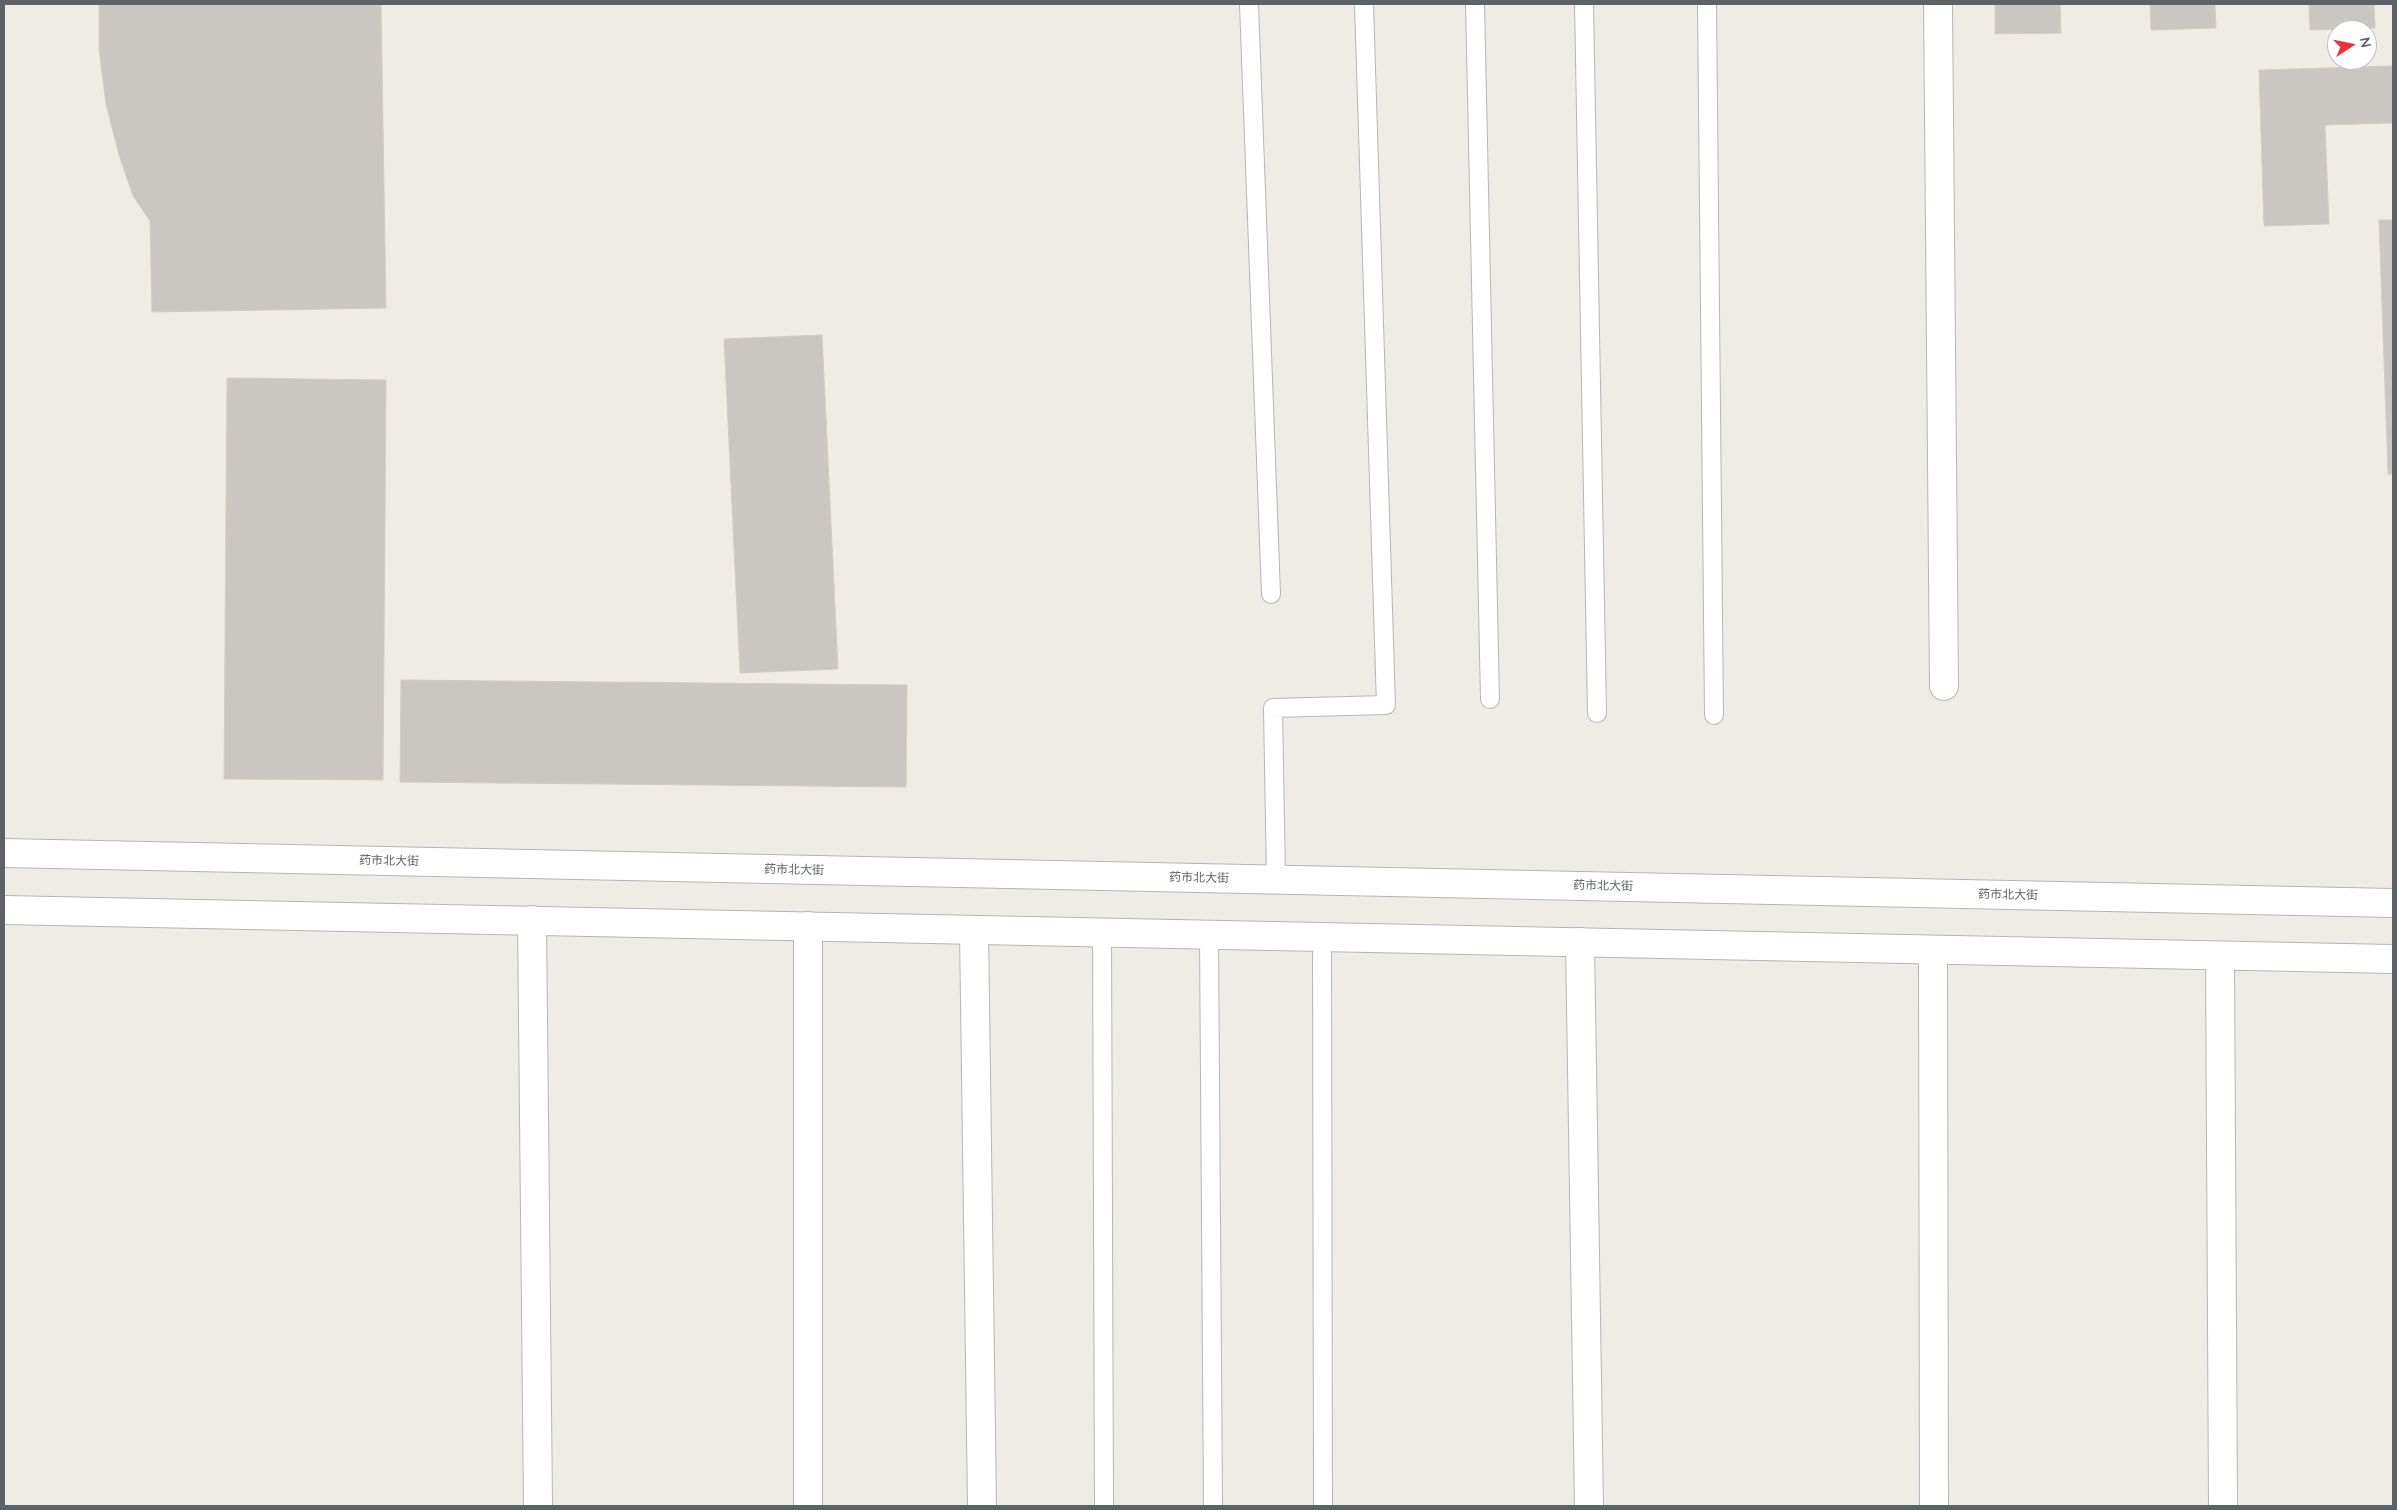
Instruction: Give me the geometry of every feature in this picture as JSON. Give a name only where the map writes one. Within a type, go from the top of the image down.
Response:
[{"type":"main road","points":[[1938,4],[1944,686]]},
{"type":"main road","name":"药市北大街","points":[[4,853],[2393,903]]},
{"type":"main road","points":[[4,910],[2393,959]]},
{"type":"main road","points":[[532,920],[538,1506]]},
{"type":"main road","points":[[808,926],[808,1506]]},
{"type":"main road","points":[[974,930],[982,1506]]},
{"type":"main road","points":[[1580,942],[1589,1506]]},
{"type":"main road","points":[[1933,950],[1934,1506]]},
{"type":"main road","points":[[2220,956],[2224,1506]]},
{"type":"lane","points":[[1249,4],[1271,594]]},
{"type":"lane","points":[[1276,880],[1273,708],[1386,705],[1364,4]]},
{"type":"lane","points":[[1475,4],[1490,699]]},
{"type":"lane","points":[[1584,4],[1597,713]]},
{"type":"lane","points":[[1706,4],[1714,715]]},
{"type":"lane","points":[[1102,932],[1104,1506]]},
{"type":"lane","points":[[1209,935],[1213,1506]]},
{"type":"lane","points":[[1322,937],[1323,1506]]},
{"type":"building","points":[[99,4],[381,4],[386,308],[152,312],[150,221],[133,196],[119,155],[106,104],[99,49]]},
{"type":"building","points":[[1995,4],[2060,4],[2061,33],[1995,34]]},
{"type":"building","points":[[2150,4],[2215,4],[2216,28],[2151,30]]},
{"type":"building","points":[[2309,4],[2374,4],[2375,20],[2327,20],[2327,29],[2310,30]]},
{"type":"building","points":[[2377,66],[2393,66],[2393,123],[2325,125],[2329,224],[2264,226],[2259,70],[2327,68],[2327,70],[2377,70]]},
{"type":"building","points":[[2379,220],[2393,220],[2393,474],[2388,474]]},
{"type":"building","points":[[822,335],[838,669],[740,673],[724,339]]},
{"type":"building","points":[[227,378],[386,380],[383,780],[224,779]]},
{"type":"building","points":[[401,680],[907,685],[906,787],[400,782]]}]
